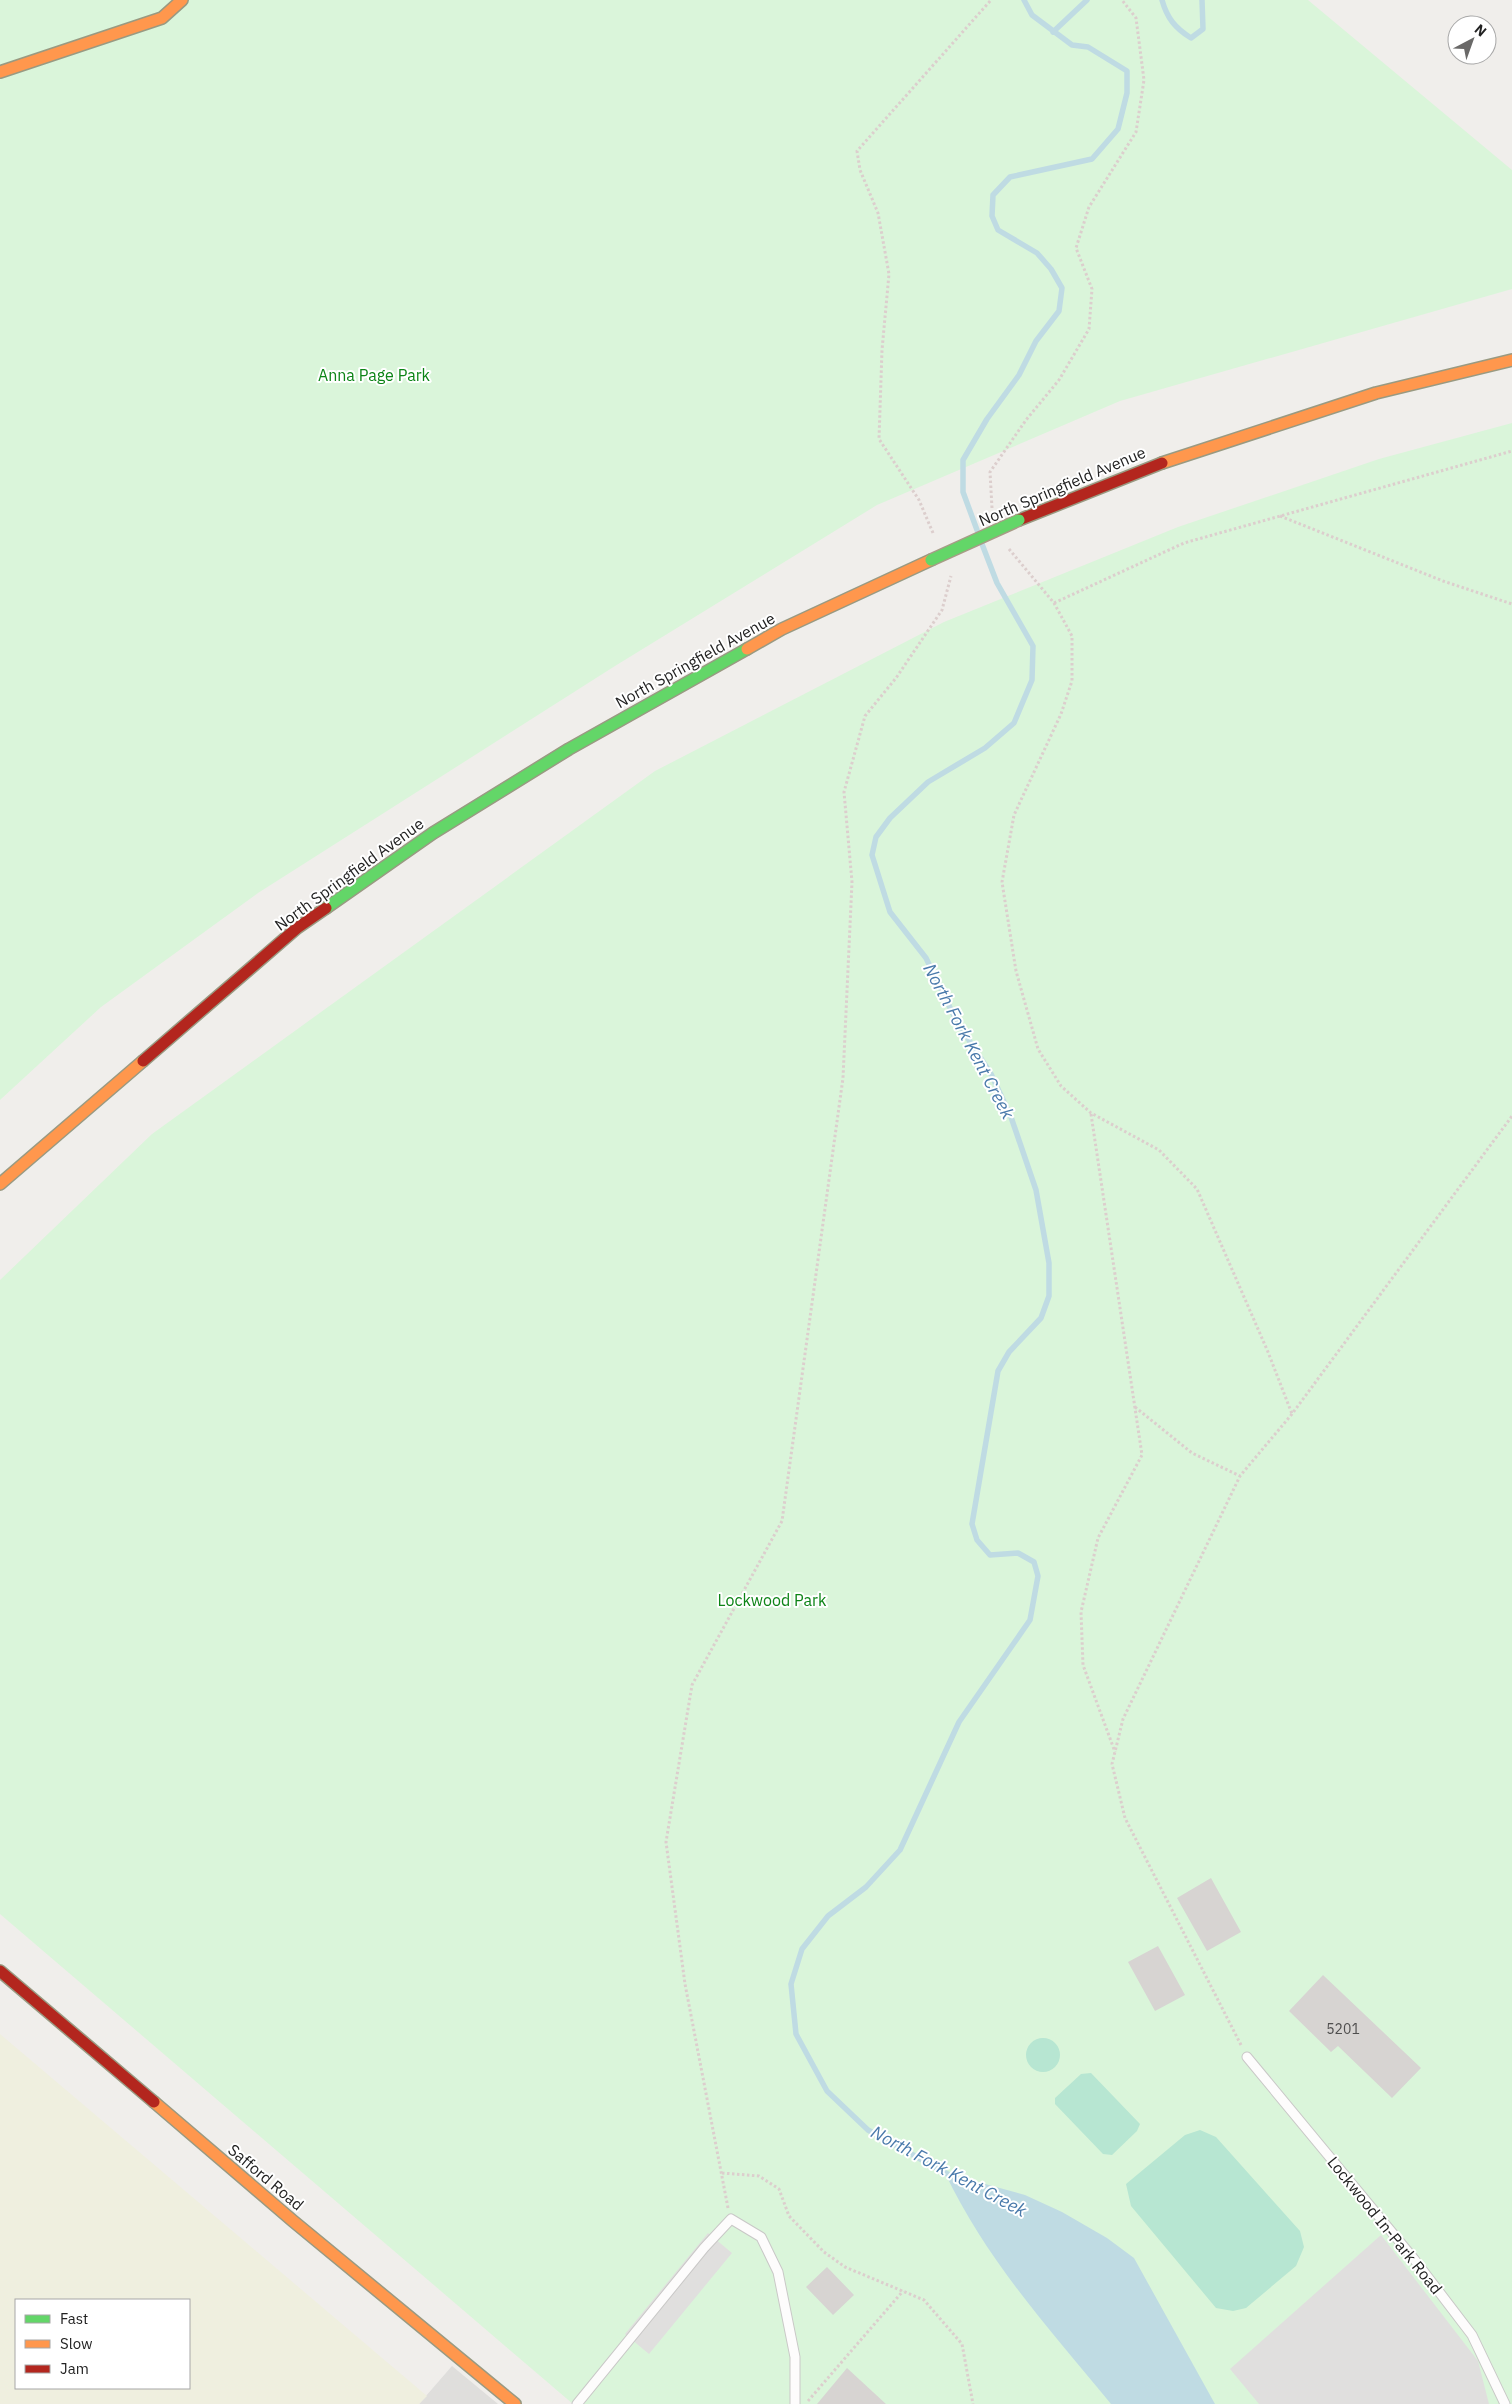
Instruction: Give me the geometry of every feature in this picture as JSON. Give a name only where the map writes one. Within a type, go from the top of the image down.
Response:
[{"type":"main road","points":[[0,72],[162,18],[182,0]]},
{"type":"main road","name":"North Springfield Avenue","points":[[0,1184],[297,928],[434,833],[569,749],[782,629],[1019,520],[1164,462],[1376,393],[1512,360]]},
{"type":"main road","name":"Safford Road","points":[[0,1971],[293,2221],[515,2404]]},
{"type":"lane","name":"Lockwood In-Park Road","points":[[1247,2057],[1414,2259],[1472,2335],[1505,2404]]},
{"type":"lane","points":[[577,2404],[704,2248],[731,2219],[761,2237],[778,2272],[795,2357],[795,2404]]},
{"type":"path","points":[[933,534],[919,500],[879,439],[882,350],[889,274],[878,213],[860,170],[857,151],[991,0]]},
{"type":"path","points":[[993,510],[990,472],[1026,420],[1059,380],[1090,329],[1092,289],[1076,248],[1088,207],[1136,132],[1144,80],[1136,18],[1122,0]]},
{"type":"path","points":[[1054,603],[1184,542],[1512,451]]},
{"type":"path","points":[[1279,516],[1443,582],[1512,604]]},
{"type":"path","points":[[1007,547],[1054,603],[1072,636],[1072,681],[1062,714],[1014,815],[1002,882],[1016,971],[1038,1049],[1061,1086],[1091,1113],[1159,1150],[1197,1189],[1268,1352],[1292,1414]]},
{"type":"path","points":[[731,2219],[685,1984],[666,1842],[692,1686],[782,1521],[843,1078],[852,882],[844,792],[865,716],[896,678],[942,610],[951,577],[948,568]]},
{"type":"path","points":[[1091,1113],[1142,1454],[1098,1538],[1081,1612],[1083,1665],[1115,1752]]},
{"type":"path","points":[[1247,2057],[1125,1818],[1112,1764],[1123,1719],[1240,1476],[1292,1414],[1512,1116]]},
{"type":"path","points":[[1135,1407],[1192,1453],[1240,1476]]},
{"type":"path","points":[[722,2173],[760,2176],[779,2189],[789,2216],[824,2252],[845,2267],[924,2300],[962,2344],[973,2404]]},
{"type":"path","points":[[805,2404],[903,2292]]},
{"type":"shaded area","points":[[708,2233],[732,2253],[649,2354],[625,2334]]},
{"type":"shaded area","points":[[1381,2235],[1478,2361],[1489,2404],[1259,2404],[1230,2369]]},
{"type":"shaded area","points":[[452,2366],[498,2404],[419,2404]]},
{"type":"green space","name":"Anna Page Park","points":[[0,0],[1308,0],[1512,170],[1512,289],[1120,401],[877,505],[615,666],[258,893],[101,1007],[0,1100]]},
{"type":"green space","name":"Lockwood Park","points":[[1512,423],[1512,2404],[573,2404],[0,1914],[0,1280],[152,1134],[655,771],[944,622],[1178,527],[1379,459]]},
{"type":"green space","points":[[0,2034],[427,2396],[419,2404],[0,2404]]},
{"type":"green space","points":[[1043,2038],[1050,2039],[1055,2043],[1059,2048],[1059,2062],[1055,2067],[1050,2071],[1043,2072],[1036,2071],[1031,2067],[1027,2062],[1026,2055],[1027,2048],[1031,2043],[1036,2039]]},
{"type":"green space","points":[[1091,2073],[1140,2124],[1137,2131],[1112,2155],[1103,2154],[1055,2104],[1055,2098],[1081,2074]]},
{"type":"green space","points":[[1200,2130],[1216,2137],[1300,2231],[1304,2247],[1296,2266],[1246,2308],[1233,2311],[1216,2308],[1131,2206],[1126,2184],[1185,2135]]},
{"type":"water","points":[[945,2173],[1025,2195],[1062,2212],[1107,2238],[1134,2258],[1215,2404],[1111,2404],[1043,2322],[1000,2265],[980,2236]]},
{"type":"building","points":[[1211,1878],[1241,1932],[1207,1951],[1177,1898]]},
{"type":"building","points":[[1158,1946],[1185,1995],[1155,2011],[1128,1962]]},
{"type":"building","points":[[1323,1975],[1421,2068],[1392,2098],[1338,2046],[1331,2052],[1289,2011]]},
{"type":"building","points":[[827,2267],[854,2295],[833,2315],[806,2287]]},
{"type":"building","points":[[847,2368],[886,2404],[817,2404]]},
{"type":"waterway","name":"North Fork Kent Creek","points":[[977,530],[963,492],[963,460],[987,419],[1019,375],[1036,341],[1059,311],[1062,288],[1051,269],[1037,253],[998,230],[992,216],[993,195],[1010,177],[1092,159],[1118,129],[1127,93],[1127,71],[1088,47],[1072,45],[1032,15],[1024,0]]},
{"type":"waterway","points":[[1053,32],[1087,0]]},
{"type":"waterway","points":[[1162,0],[1172,22],[1191,38],[1203,29],[1202,0]]},
{"type":"waterway","name":"North Fork Kent Creek","points":[[951,2176],[868,2130],[827,2091],[796,2034],[791,1984],[802,1949],[828,1916],[866,1887],[900,1850],[959,1722],[1030,1620],[1038,1576],[1034,1562],[1018,1553],[990,1555],[977,1540],[972,1524],[998,1371],[1009,1352],[1041,1318],[1049,1296],[1049,1263],[1036,1190],[1011,1117],[991,1074],[956,1020],[926,958],[890,912],[872,855],[876,837],[890,818],[928,782],[985,748],[1014,723],[1032,680],[1033,646],[997,583],[982,544]]},
{"type":"traffic: fast","points":[[931,560],[1019,520]]},
{"type":"traffic: fast","points":[[326,908],[433,833],[569,749],[747,649]]},
{"type":"traffic: slow","points":[[0,72],[162,18],[182,0]]},
{"type":"traffic: slow","points":[[1162,463],[1376,393],[1512,360]]},
{"type":"traffic: slow","points":[[747,649],[782,629],[931,560]]},
{"type":"traffic: slow","points":[[0,1184],[143,1061]]},
{"type":"traffic: slow","points":[[154,2102],[293,2221],[515,2404]]},
{"type":"traffic: jam","points":[[1019,520],[1162,463]]},
{"type":"traffic: jam","points":[[143,1061],[297,928],[326,908]]},
{"type":"traffic: jam","points":[[0,1971],[154,2102]]}]
